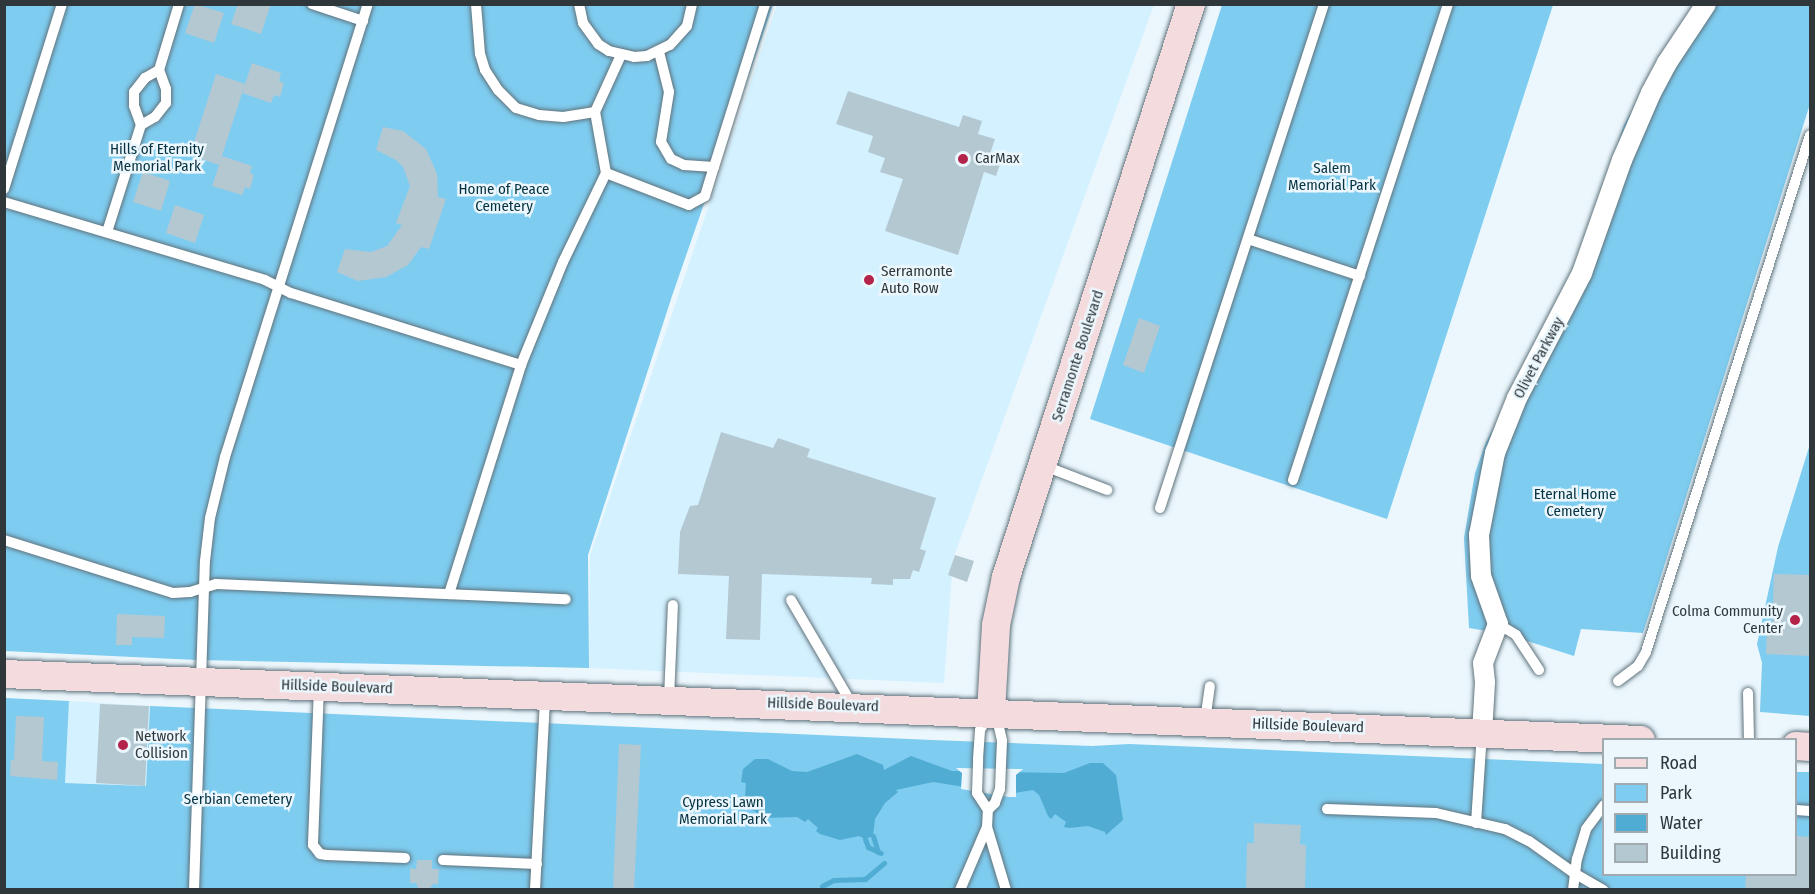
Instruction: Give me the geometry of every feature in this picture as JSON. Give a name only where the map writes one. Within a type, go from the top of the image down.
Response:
[{"type":"main road","name":"Serramonte Boulevard","points":[[991,712],[999,606],[1042,465],[1191,4]]},
{"type":"main road","name":"Hillside Boulevard","points":[[4,674],[854,706],[1602,738]]},
{"type":"street","name":"Olivet Parkway","points":[[1498,624],[1484,585],[1479,554],[1482,514],[1495,453],[1517,398],[1582,273],[1622,160],[1646,104],[1667,63],[1706,4]]},
{"type":"street","points":[[1482,733],[1485,682],[1483,663],[1498,624]]},
{"type":"lane","points":[[4,189],[62,4]]},
{"type":"lane","points":[[141,125],[155,117],[166,103],[166,89],[159,70],[179,4]]},
{"type":"lane","points":[[312,4],[363,21]]},
{"type":"lane","points":[[194,890],[203,682],[204,588],[208,531],[216,490],[368,4]]},
{"type":"lane","points":[[476,4],[476,32],[480,54],[491,81],[507,100],[516,108],[539,115],[563,117],[595,112]]},
{"type":"lane","points":[[579,4],[583,23],[590,34],[609,51],[621,55],[647,56],[659,52],[679,36],[687,26],[692,4]]},
{"type":"lane","points":[[606,173],[689,205],[705,196],[765,4]]},
{"type":"lane","points":[[1160,508],[1324,4]]},
{"type":"lane","points":[[1293,480],[1448,4]]},
{"type":"lane","points":[[659,52],[669,92],[668,108],[662,126],[661,142],[665,151],[671,159],[684,165],[714,167]]},
{"type":"lane","points":[[449,594],[521,365],[563,262],[606,173],[595,112],[621,55]]},
{"type":"lane","points":[[107,232],[141,125],[134,106],[134,92],[145,78],[159,70]]},
{"type":"lane","points":[[1618,681],[1638,666],[1646,652],[1810,135]]},
{"type":"lane","points":[[4,202],[266,280],[279,287],[521,365]]},
{"type":"lane","points":[[1248,239],[1360,276]]},
{"type":"lane","points":[[1042,465],[1107,490]]},
{"type":"lane","points":[[4,540],[163,591],[182,593],[216,584],[566,599]]},
{"type":"lane","points":[[791,600],[854,706]]},
{"type":"lane","points":[[669,699],[674,605]]},
{"type":"lane","points":[[1498,624],[1516,635],[1539,670]]},
{"type":"lane","points":[[1205,722],[1210,686]]},
{"type":"lane","points":[[319,687],[313,845],[320,854],[327,855],[405,858]]},
{"type":"lane","points":[[1748,693],[1749,738]]},
{"type":"lane","points":[[535,890],[545,695]]},
{"type":"lane","points":[[988,810],[979,798],[978,759],[980,730],[991,712]]},
{"type":"lane","points":[[991,712],[1001,731],[1001,760],[998,799],[988,810],[987,828],[1005,890]]},
{"type":"lane","points":[[1476,823],[1482,733]]},
{"type":"lane","points":[[1573,890],[1574,873],[1586,829],[1602,808]]},
{"type":"lane","points":[[1327,809],[1437,813],[1518,834],[1574,873],[1604,890]]},
{"type":"lane","points":[[960,890],[987,828]]},
{"type":"lane","points":[[443,860],[537,864]]},
{"type":"shaded area","name":"Serramonte Auto Row","points":[[777,5],[1154,5],[953,559],[944,683],[589,668],[590,555]]},
{"type":"shaded area","points":[[69,701],[150,706],[146,786],[65,783]]},
{"type":"green space","name":"Home of Peace Cemetery","points":[[5,5],[773,5],[672,296],[588,555],[589,668],[197,660],[5,651]]},
{"type":"green space","name":"Salem Memorial Park","points":[[1222,5],[1553,5],[1387,519],[1090,419]]},
{"type":"green space","name":"Eternal Home Cemetery","points":[[1706,5],[1810,5],[1810,104],[1643,633],[1581,629],[1574,656],[1505,634],[1469,628],[1464,538],[1475,473],[1486,442],[1560,303],[1580,253],[1624,125],[1647,84]]},
{"type":"green space","points":[[1810,444],[1810,716],[1760,712],[1762,663],[1757,644],[1778,547]]},
{"type":"green space","points":[[5,698],[69,701],[65,783],[146,786],[150,706],[932,740],[1092,746],[1129,744],[1602,764],[1602,876],[1797,876],[1797,772],[1810,772],[1810,889],[5,890]]},
{"type":"water","points":[[857,754],[883,765],[884,770],[911,756],[952,771],[1064,773],[1090,763],[1103,763],[1116,775],[1123,820],[1106,835],[1105,832],[1088,826],[1064,827],[1066,822],[1055,814],[1051,819],[1048,816],[1039,795],[1033,790],[1009,794],[933,782],[896,790],[898,792],[885,803],[875,819],[873,836],[865,839],[859,836],[840,840],[820,834],[816,831],[818,828],[808,819],[805,822],[797,817],[764,818],[747,806],[740,796],[745,796],[746,783],[741,782],[743,769],[755,759],[768,759],[792,771],[807,772]]},
{"type":"pier","points":[[956,768],[1023,769],[1016,775],[1016,797],[1009,797],[961,789],[962,773]]},
{"type":"building","points":[[195,4],[224,13],[214,43],[185,33]]},
{"type":"building","points":[[238,4],[271,4],[261,34],[231,24]]},
{"type":"building","points":[[252,63],[281,73],[279,81],[284,83],[280,97],[274,95],[271,103],[242,93]]},
{"type":"building","points":[[216,74],[245,84],[219,165],[190,155]]},
{"type":"building","points":[[848,91],[959,127],[963,115],[982,121],[978,134],[995,139],[990,154],[1002,158],[996,176],[984,172],[958,255],[885,231],[903,179],[880,172],[885,158],[868,152],[873,136],[836,124]]},
{"type":"building","points":[[383,127],[403,131],[426,149],[437,174],[438,197],[446,199],[429,249],[421,247],[408,265],[386,277],[358,281],[337,272],[345,249],[371,252],[387,246],[402,225],[396,223],[410,186],[403,167],[396,160],[376,150]]},
{"type":"building","points":[[222,156],[252,166],[250,173],[254,175],[250,189],[245,187],[242,195],[212,186]]},
{"type":"building","points":[[143,172],[170,181],[161,211],[133,202]]},
{"type":"building","points":[[175,205],[204,215],[195,243],[166,233]]},
{"type":"building","points":[[1139,318],[1160,326],[1144,373],[1123,365]]},
{"type":"building","points":[[721,432],[773,448],[778,438],[810,449],[807,457],[936,498],[920,549],[926,551],[919,572],[913,570],[910,579],[893,579],[893,585],[871,584],[872,578],[762,574],[760,640],[726,639],[729,576],[678,574],[680,532],[690,506],[698,505]]},
{"type":"building","points":[[955,555],[974,561],[967,582],[948,575]]},
{"type":"building","name":"Colma Community Center","points":[[1774,574],[1810,575],[1810,656],[1766,654],[1767,627],[1772,627]]},
{"type":"building","points":[[117,614],[165,616],[164,638],[132,637],[132,645],[116,645]]},
{"type":"building","name":"Network Collision","points":[[100,704],[149,706],[145,786],[96,783]]},
{"type":"building","points":[[16,716],[44,717],[42,761],[58,762],[57,780],[10,776],[11,760],[14,760]]},
{"type":"building","points":[[619,744],[641,745],[634,890],[613,890]]},
{"type":"building","points":[[1254,823],[1301,825],[1300,844],[1306,845],[1305,890],[1246,890],[1247,843],[1254,843]]},
{"type":"building","points":[[1797,836],[1810,837],[1810,890],[1745,890],[1746,876],[1797,876]]},
{"type":"building","points":[[417,860],[432,860],[432,869],[439,869],[438,884],[433,884],[429,890],[419,890],[416,883],[410,883],[410,868],[416,869]]},
{"type":"waterway","points":[[873,836],[878,852]]},
{"type":"waterway","points":[[865,839],[868,847],[881,853]]},
{"type":"waterway","points":[[822,886],[834,880],[865,879],[884,863]]},
{"type":"place","name":"CarMax","points":[[963,159]]},
{"type":"place","name":"Serramonte Auto Row","points":[[869,280]]},
{"type":"place","name":"Colma Community Center","points":[[1795,620]]},
{"type":"place","name":"Network Collision","points":[[123,745]]},
{"type":"park label","name":"Hills of Eternity Memorial Park","points":[[157,158]]},
{"type":"park label","name":"Serbian Cemetery","points":[[238,800]]},
{"type":"park label","name":"Cypress Lawn Memorial Park","points":[[723,810]]}]
